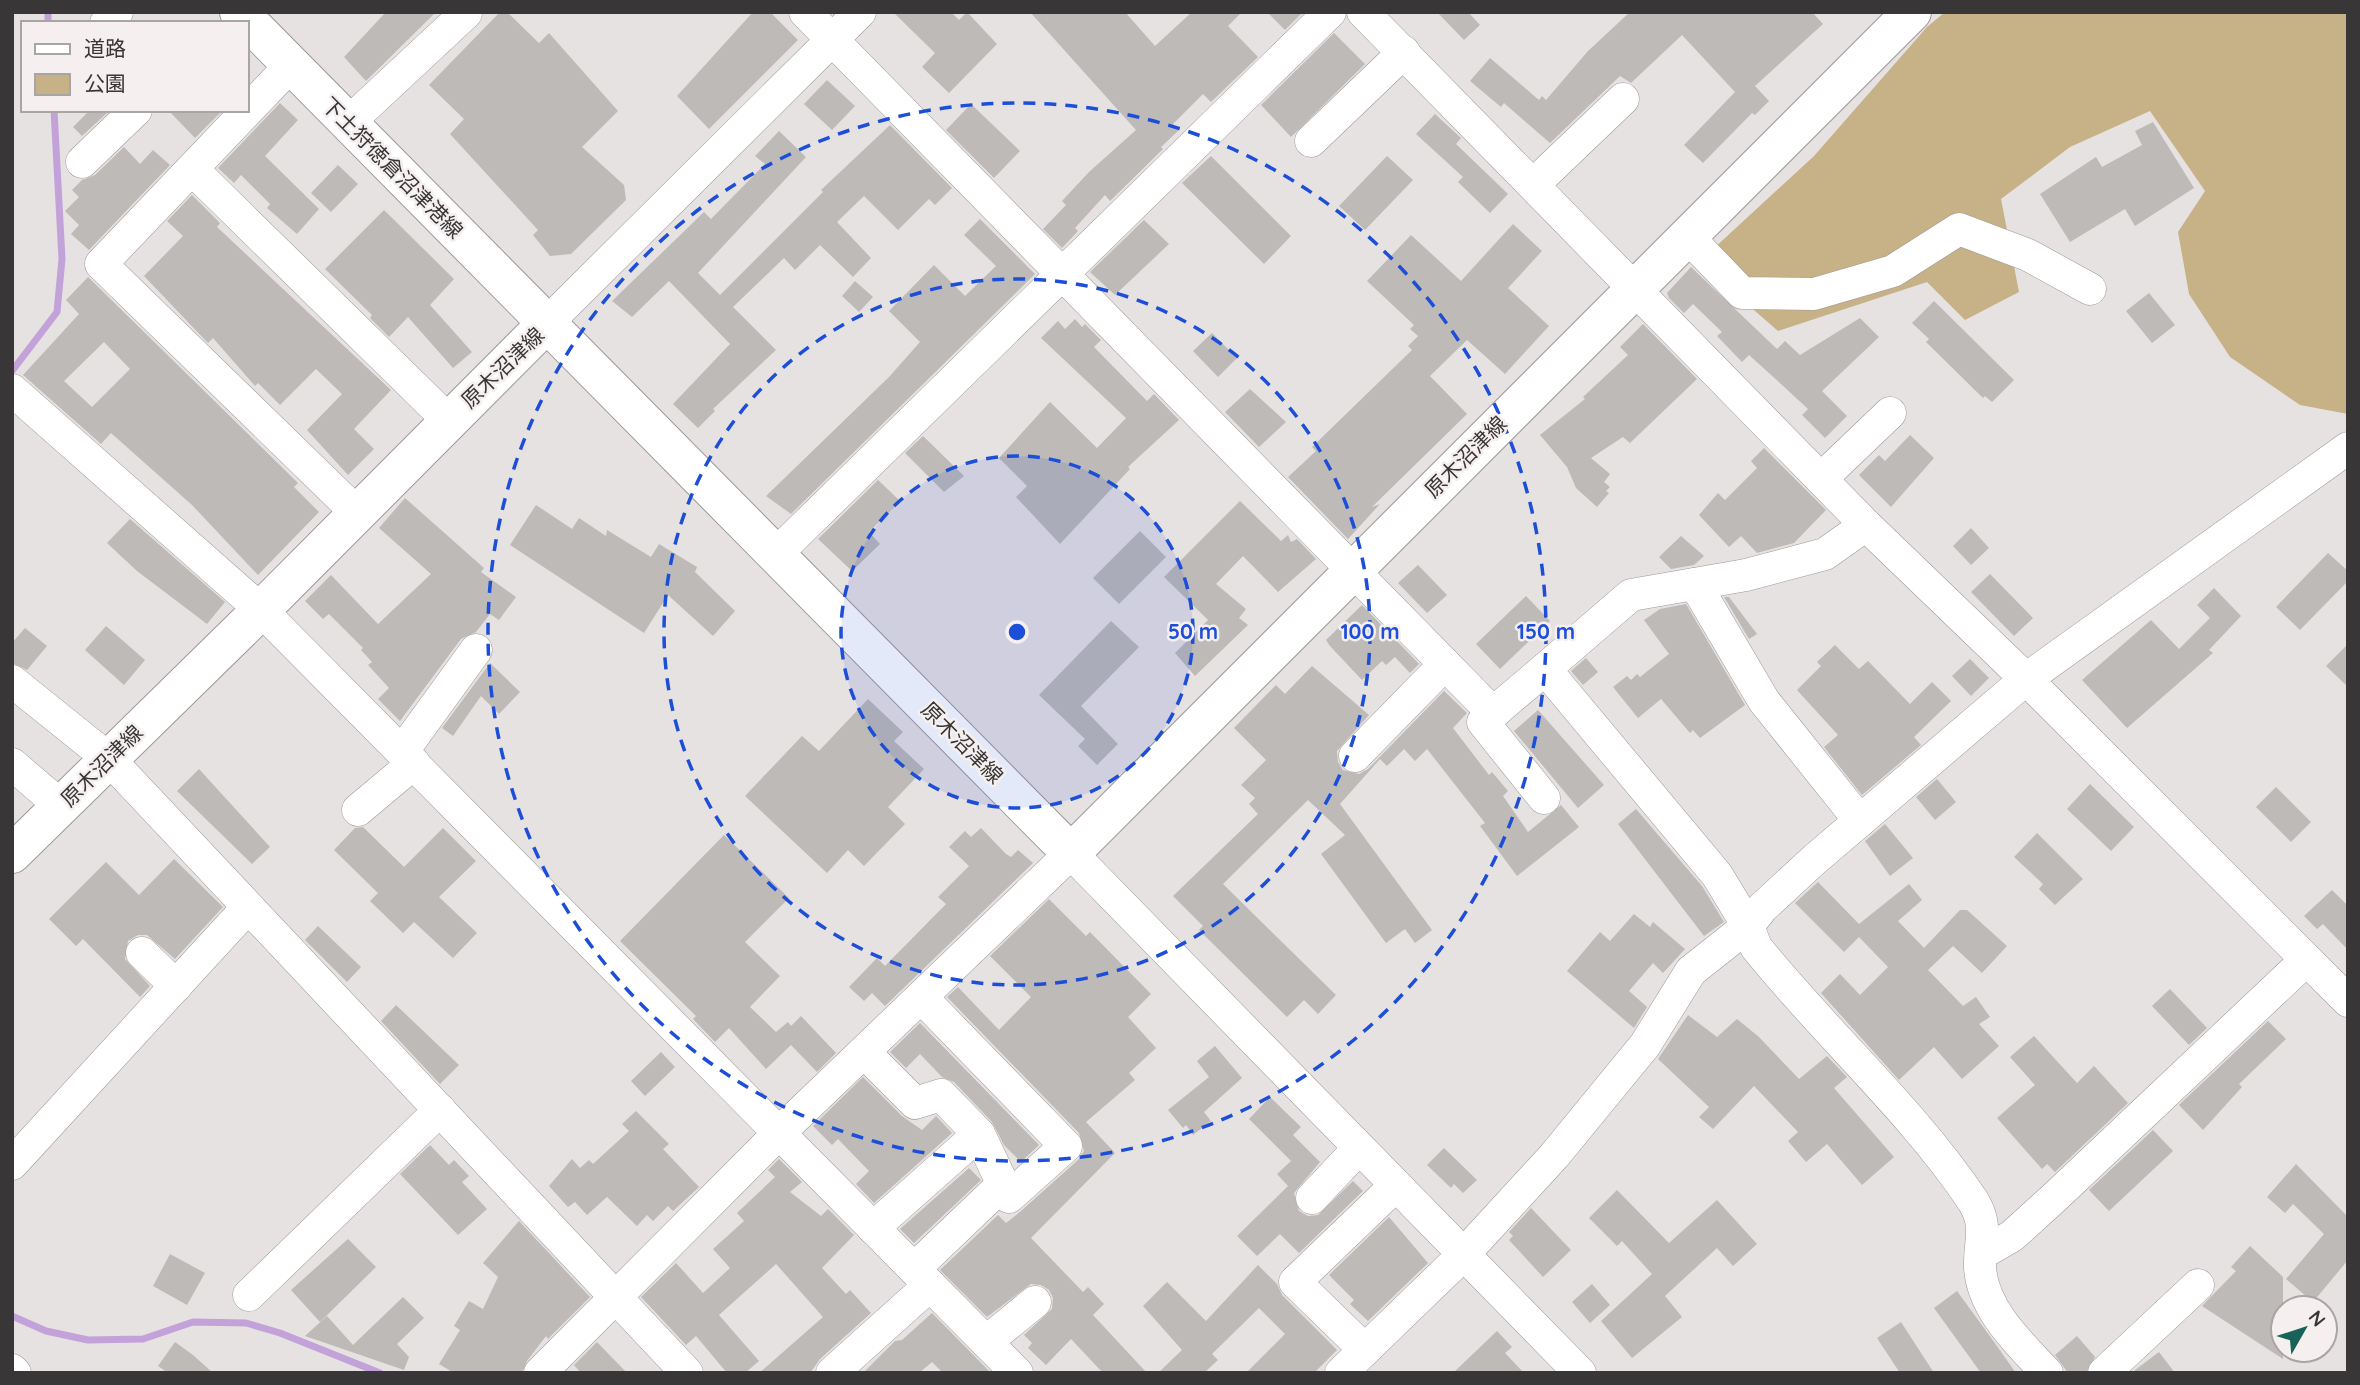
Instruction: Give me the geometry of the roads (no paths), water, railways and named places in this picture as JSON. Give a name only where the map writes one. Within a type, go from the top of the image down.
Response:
[{"type":"main road","name":"原木沼津線","points":[[12,854],[261,610],[545,324],[1071,853],[1352,569],[1912,12]]},
{"type":"main road","name":"下土狩徳倉沼津港線","points":[[248,22],[545,324]]},
{"type":"street","points":[[805,12],[1493,713],[1498,709]]},
{"type":"street","points":[[545,324],[860,12]]},
{"type":"street","points":[[775,555],[1330,12]]},
{"type":"street","points":[[1363,12],[1866,525],[2026,679],[2348,1001]]},
{"type":"street","points":[[348,123],[466,13]]},
{"type":"street","points":[[1311,141],[1404,52]]},
{"type":"street","points":[[248,110],[291,65]]},
{"type":"street","points":[[1533,185],[1623,99]]},
{"type":"street","points":[[82,162],[134,112]]},
{"type":"street","points":[[246,112],[101,264],[357,513]]},
{"type":"street","points":[[192,169],[449,421]]},
{"type":"street","points":[[1687,236],[1742,293],[1814,294],[1880,275],[1893,271],[1959,229],[2028,256],[2090,289]]},
{"type":"street","points":[[12,390],[261,610],[1017,1373]]},
{"type":"street","points":[[1821,479],[1890,413]]},
{"type":"street","points":[[1341,1373],[1462,1255],[1554,1156],[1645,1045],[1691,971],[1748,926],[1762,908],[2026,679],[2348,448]]},
{"type":"street","points":[[1545,798],[1483,722],[1631,595],[1746,575],[1825,554],[1866,525]]},
{"type":"street","points":[[1695,584],[1764,701],[1860,821]]},
{"type":"street","points":[[358,810],[408,758],[475,650]]},
{"type":"street","points":[[1355,757],[1445,664]]},
{"type":"street","points":[[1545,669],[1717,875],[1763,956],[1910,1123],[1972,1201],[1983,1219],[1980,1266],[1989,1302],[2004,1324],[2047,1373]]},
{"type":"street","points":[[12,681],[108,758],[687,1373]]},
{"type":"street","points":[[12,764],[61,806]]},
{"type":"street","points":[[540,1373],[779,1133],[1071,853],[1580,1373]]},
{"type":"street","points":[[12,1164],[248,907]]},
{"type":"street","points":[[142,953],[176,986]]},
{"type":"street","points":[[1981,1254],[2012,1236],[2056,1197],[2306,960]]},
{"type":"street","points":[[864,1052],[915,1103],[941,1095],[979,1134],[1009,1197],[1066,1146],[921,997]]},
{"type":"street","points":[[249,1295],[440,1110]]},
{"type":"street","points":[[873,1228],[979,1134]]},
{"type":"street","points":[[1312,1198],[1359,1148]]},
{"type":"street","points":[[832,1373],[922,1277],[1003,1184]]},
{"type":"street","points":[[1365,1350],[1295,1282],[1395,1186]]},
{"type":"street","points":[[2104,1373],[2198,1285]]},
{"type":"street","points":[[986,1342],[1035,1302]]},
{"type":"waterway","points":[[48,12],[48,21]]},
{"type":"waterway","points":[[12,371],[57,312],[62,259],[54,112]]},
{"type":"waterway","points":[[12,1316],[46,1331],[88,1340],[143,1339],[193,1322],[246,1323],[280,1333],[380,1373]]}]
